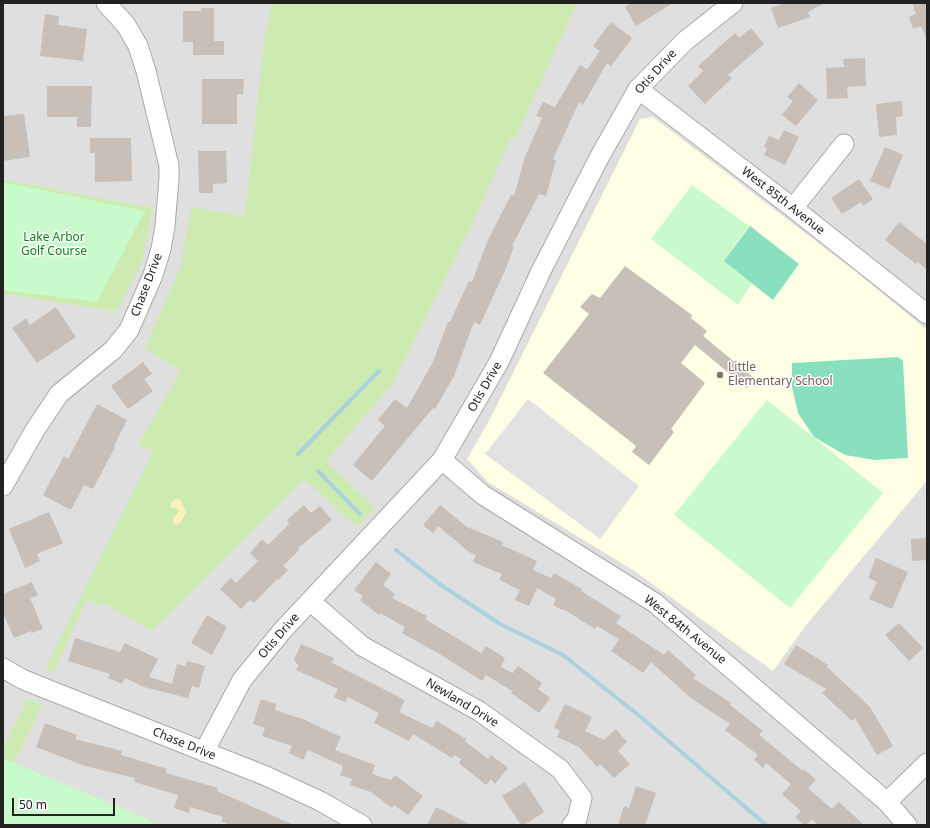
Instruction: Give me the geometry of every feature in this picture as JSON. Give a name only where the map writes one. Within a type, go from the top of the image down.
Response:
[{"type":"street","name":"Chase Drive","points":[[3,486],[59,394],[113,350],[129,330],[153,275],[161,249],[165,226],[169,179],[169,166],[166,149],[138,46],[126,25],[106,3]]},
{"type":"street","name":"Otis Drive","points":[[204,752],[242,680],[282,631],[310,600],[442,460],[499,362],[541,271],[600,156],[638,89],[685,41],[733,3]]},
{"type":"street","name":"West 85th Avenue","points":[[638,89],[793,208],[927,314]]},
{"type":"street","points":[[793,208],[844,144]]},
{"type":"street","name":"West 84th Avenue","points":[[442,460],[483,495],[655,603],[887,802],[907,825]]},
{"type":"street","name":"Newland Drive","points":[[310,600],[362,646],[479,711],[560,769],[582,798],[577,818],[572,825]]},
{"type":"street","name":"Chase Drive","points":[[3,668],[39,686],[266,776],[320,801],[362,825]]},
{"type":"street","points":[[887,802],[927,764]]},
{"type":"shaded area","points":[[3,3],[927,3],[927,825],[162,825],[66,785],[13,767],[41,705],[27,698],[3,750],[3,294],[117,312],[152,208],[3,179]]},
{"type":"shaded area","name":"Little Elementary School","points":[[653,117],[855,271],[927,330],[927,481],[806,625],[773,671],[633,570],[488,482],[467,459],[490,419],[640,119]]},
{"type":"shaded area","points":[[528,399],[639,486],[600,539],[485,454]]},
{"type":"green space","points":[[272,3],[577,3],[515,139],[511,138],[471,226],[393,383],[326,461],[375,508],[357,527],[304,479],[152,631],[104,603],[101,606],[87,599],[53,673],[46,667],[153,452],[138,444],[181,371],[145,348],[181,266],[191,207],[245,216],[264,42]]},
{"type":"green space","name":"Lake Arbor Golf Course","points":[[3,179],[152,208],[143,259],[117,312],[3,294]]},
{"type":"green space","name":"Lake Arbor Golf Course","points":[[3,182],[145,211],[97,302],[3,290]]},
{"type":"green space","points":[[692,185],[749,226],[724,261],[752,283],[738,305],[651,239]]},
{"type":"green space","points":[[750,226],[799,264],[773,300],[724,261]]},
{"type":"green space","points":[[898,357],[903,361],[908,458],[875,460],[845,455],[814,437],[798,413],[792,387],[792,363]]},
{"type":"green space","points":[[767,400],[883,493],[790,608],[674,515]]},
{"type":"green space","points":[[27,698],[42,705],[13,766],[66,785],[162,825],[3,825],[3,750]]},
{"type":"green space","points":[[3,758],[146,819],[157,825],[3,825]]},
{"type":"sand","points":[[178,499],[181,501],[186,512],[180,523],[176,525],[173,523],[173,519],[179,511],[178,509],[171,507],[171,503],[173,500]]},
{"type":"building","points":[[631,3],[673,3],[636,26],[625,7]]},
{"type":"building","points":[[784,3],[825,3],[808,12],[810,17],[778,28],[771,8]]},
{"type":"building","points":[[912,3],[927,3],[927,39],[921,26],[913,29],[909,17],[916,14]]},
{"type":"building","points":[[201,8],[214,8],[214,41],[224,41],[224,55],[193,55],[193,42],[183,42],[183,11],[201,11]]},
{"type":"building","points":[[45,14],[59,16],[58,25],[87,29],[83,61],[40,56]]},
{"type":"building","points":[[611,22],[632,38],[611,66],[607,63],[583,105],[579,102],[553,159],[556,160],[546,196],[539,194],[512,246],[514,247],[503,275],[480,325],[474,322],[454,376],[435,409],[433,408],[372,481],[353,465],[385,426],[378,420],[395,399],[407,408],[433,362],[448,322],[450,322],[469,281],[472,282],[488,240],[511,195],[514,196],[525,157],[542,118],[536,116],[543,102],[555,107],[580,65],[587,69],[600,51],[593,46]]},
{"type":"building","points":[[751,28],[764,44],[728,75],[732,78],[705,104],[688,86],[703,71],[698,66],[735,33],[739,38]]},
{"type":"building","points":[[865,58],[866,86],[847,87],[848,98],[827,99],[826,68],[844,67],[843,59]]},
{"type":"building","points":[[202,79],[244,79],[243,94],[237,94],[237,124],[202,124]]},
{"type":"building","points":[[799,83],[818,100],[796,126],[782,115],[793,101],[787,97]]},
{"type":"building","points":[[47,86],[92,86],[91,127],[77,127],[77,117],[47,117]]},
{"type":"building","points":[[902,101],[903,116],[896,117],[897,135],[879,137],[876,104]]},
{"type":"building","points":[[24,114],[30,157],[3,161],[3,116]]},
{"type":"building","points":[[784,130],[799,137],[785,165],[764,155],[767,148],[764,147],[769,136],[779,140]]},
{"type":"building","points":[[90,138],[131,138],[132,181],[95,182],[95,153],[90,153]]},
{"type":"building","points":[[885,147],[903,155],[889,189],[870,181]]},
{"type":"building","points":[[198,151],[226,151],[227,183],[213,184],[213,193],[199,193]]},
{"type":"building","points":[[859,179],[873,199],[863,206],[861,202],[842,214],[831,198]]},
{"type":"building","points":[[899,222],[927,244],[927,270],[918,262],[916,264],[885,240]]},
{"type":"building","points":[[625,266],[692,315],[691,318],[707,331],[703,336],[754,378],[747,388],[695,345],[681,363],[705,383],[671,429],[674,432],[649,465],[632,452],[636,446],[543,373],[589,314],[580,307],[592,294],[600,298]]},
{"type":"building","points":[[56,307],[76,337],[37,363],[12,328],[26,318],[30,325]]},
{"type":"building","points":[[143,362],[152,374],[144,379],[153,391],[128,409],[111,386]]},
{"type":"building","points":[[97,404],[127,420],[93,489],[84,485],[71,510],[43,495],[64,456],[68,459]]},
{"type":"building","points":[[304,505],[311,513],[320,506],[332,520],[298,548],[299,550],[283,566],[288,570],[278,580],[277,579],[254,603],[250,600],[241,609],[220,589],[231,578],[236,583],[258,561],[250,553],[262,539],[268,545],[289,524],[287,520]]},
{"type":"building","points":[[440,505],[467,527],[503,542],[502,545],[537,561],[533,570],[551,578],[554,573],[582,589],[581,591],[621,616],[616,623],[664,655],[668,650],[696,675],[693,678],[731,703],[730,705],[763,731],[759,735],[816,780],[808,788],[832,809],[839,802],[864,825],[818,825],[812,819],[807,825],[804,825],[795,817],[801,811],[782,794],[791,784],[766,763],[763,768],[754,760],[758,755],[725,730],[730,724],[692,699],[651,662],[643,673],[611,651],[619,639],[597,626],[595,629],[563,609],[562,610],[553,605],[556,599],[537,588],[529,606],[515,600],[520,590],[499,580],[502,574],[473,562],[476,555],[469,552],[438,526],[433,533],[423,525]]},
{"type":"building","points":[[49,512],[63,543],[37,554],[40,561],[25,568],[9,529]]},
{"type":"building","points":[[927,538],[927,560],[912,561],[911,539]]},
{"type":"building","points":[[876,558],[908,572],[892,609],[869,599],[877,582],[868,578]]},
{"type":"building","points":[[376,562],[391,574],[383,585],[395,594],[392,598],[427,616],[425,619],[481,653],[486,646],[505,658],[501,667],[513,673],[518,666],[542,683],[538,689],[550,698],[539,713],[511,693],[512,691],[486,675],[482,681],[438,653],[402,633],[405,627],[380,613],[379,615],[360,600],[363,596],[354,590]]},
{"type":"building","points":[[32,582],[38,595],[30,598],[43,629],[32,633],[31,631],[14,638],[3,613],[3,594]]},
{"type":"building","points":[[207,615],[227,627],[212,655],[191,643]]},
{"type":"building","points":[[899,623],[923,648],[909,661],[885,635]]},
{"type":"building","points":[[75,638],[120,652],[125,643],[158,659],[149,677],[172,684],[177,664],[185,666],[187,661],[205,666],[199,688],[192,686],[188,698],[144,687],[125,678],[122,684],[108,678],[110,674],[68,661]]},
{"type":"building","points":[[301,644],[334,658],[332,663],[405,700],[399,712],[432,728],[437,721],[466,739],[465,741],[488,759],[491,755],[508,768],[495,784],[491,779],[486,785],[459,763],[461,759],[454,755],[452,758],[413,734],[409,741],[374,723],[379,713],[348,697],[345,702],[334,697],[338,689],[296,670],[299,666],[294,660]]},
{"type":"building","points":[[796,645],[828,665],[827,667],[870,707],[893,746],[877,755],[855,718],[852,721],[822,693],[826,689],[784,664]]},
{"type":"building","points":[[261,699],[276,704],[275,710],[305,720],[341,737],[335,750],[375,765],[372,774],[391,780],[395,775],[423,796],[408,815],[394,805],[392,808],[371,792],[350,785],[352,779],[340,775],[343,766],[308,750],[303,760],[289,753],[292,746],[262,736],[265,728],[253,724]]},
{"type":"building","points":[[565,704],[592,717],[585,731],[604,740],[616,729],[627,742],[618,751],[630,764],[614,778],[600,764],[597,767],[579,747],[557,737],[560,731],[554,727]]},
{"type":"building","points":[[45,723],[77,735],[75,739],[122,751],[121,755],[167,769],[166,773],[218,788],[217,791],[294,825],[230,825],[221,821],[223,817],[190,807],[189,813],[174,808],[178,795],[134,782],[135,778],[85,766],[36,747]]},
{"type":"building","points":[[525,782],[544,812],[524,825],[521,825],[502,796]]},
{"type":"building","points":[[636,786],[656,793],[645,825],[618,825],[624,806],[629,808]]},
{"type":"building","points":[[436,807],[471,825],[427,825]]},
{"type":"waterway","points":[[298,454],[379,371]]},
{"type":"waterway","points":[[318,471],[360,514]]},
{"type":"waterway","points":[[396,550],[438,583],[500,624],[563,655],[642,718],[766,825]]},
{"type":"place","name":"Little Elementary School","points":[[720,375]]}]
